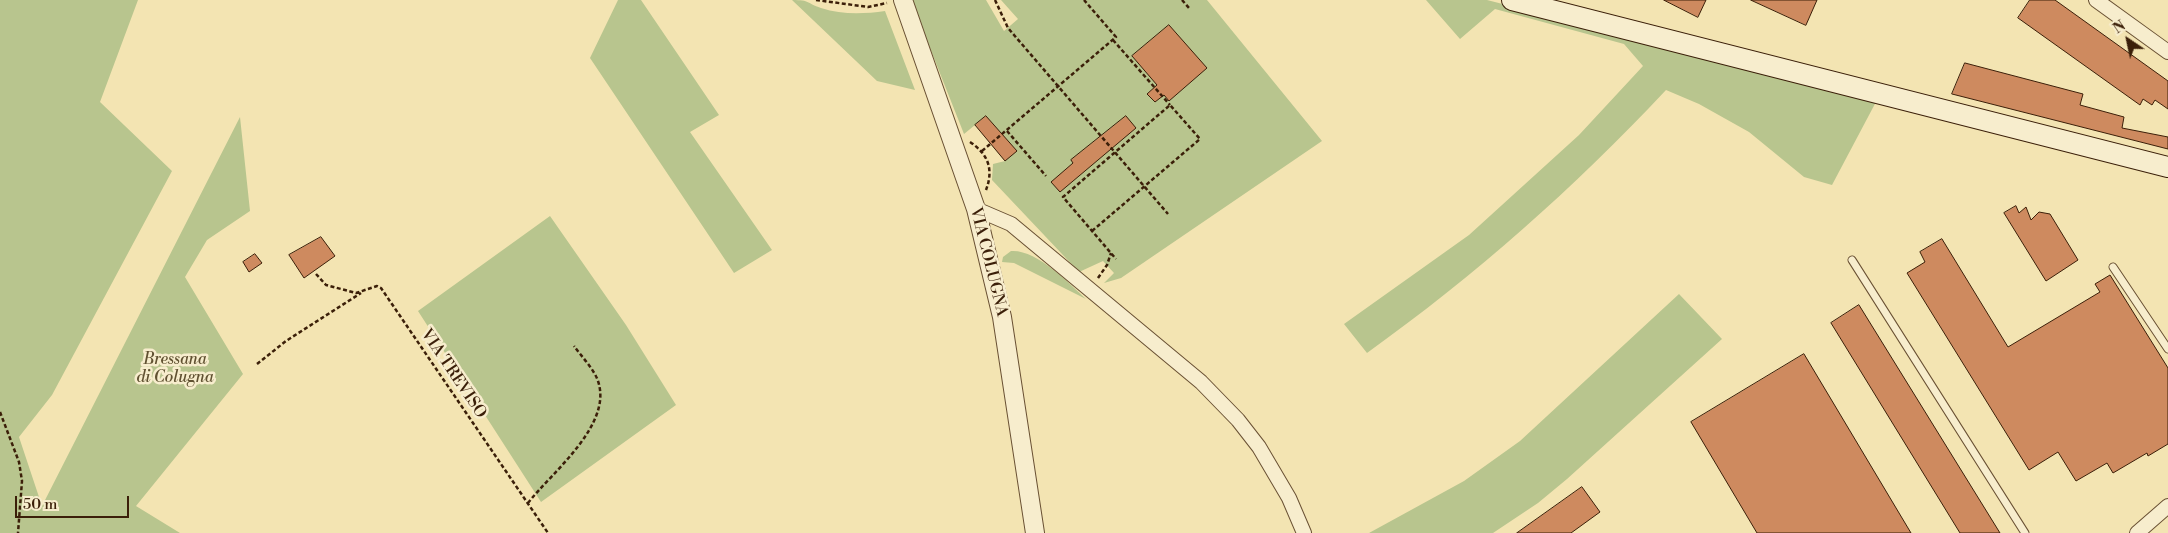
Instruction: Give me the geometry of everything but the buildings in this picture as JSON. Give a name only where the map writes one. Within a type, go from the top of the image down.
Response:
[{"type":"main road","points":[[1512,0],[2168,167]]},
{"type":"street","points":[[2096,0],[2168,52]]},
{"type":"street","name":"VIA COLUGNA","points":[[893,3],[976,209],[1002,317],[1035,533]]},
{"type":"street","points":[[976,209],[1011,224],[1201,382],[1238,420],[1259,448],[1289,498],[1304,533]]},
{"type":"street","points":[[2137,533],[2168,506]]},
{"type":"lane","points":[[1852,260],[2025,533]]},
{"type":"lane","points":[[2113,266],[2168,349]]},
{"type":"path","points":[[816,0],[868,8],[893,3]]},
{"type":"path","points":[[996,0],[1008,28],[1168,214]]},
{"type":"path","points":[[982,151],[1116,37],[1084,0]]},
{"type":"path","points":[[1182,0],[1189,8]]},
{"type":"path","points":[[1092,231],[1200,139],[1113,40]]},
{"type":"path","points":[[1116,259],[1063,196],[1170,106]]},
{"type":"path","points":[[1007,130],[1046,176]]},
{"type":"path","points":[[970,142],[982,151],[990,166]]},
{"type":"path","points":[[1090,290],[1107,265],[1111,253]]},
{"type":"path","name":"VIA TREVISO","points":[[316,274],[326,285],[356,293],[377,286],[381,288],[548,533]]},
{"type":"path","points":[[257,364],[286,341],[364,291]]},
{"type":"path","points":[[528,502],[587,435],[601,400],[598,380],[574,346]]},
{"type":"path","points":[[0,412],[19,462],[22,481],[18,533]]},
{"type":"green space","name":"Bressana di Colugna","points":[[0,0],[138,0],[100,102],[172,171],[52,395],[19,437],[42,506],[240,117],[250,211],[207,240],[185,277],[243,374],[136,506],[180,533],[0,533]]},
{"type":"green space","points":[[618,0],[641,0],[719,115],[690,132],[772,250],[734,273],[590,58]]},
{"type":"green space","points":[[792,0],[806,1],[821,8],[845,13],[885,11],[915,90],[877,81]]},
{"type":"green space","points":[[911,0],[986,0],[1004,31],[1018,19],[1001,0],[1207,0],[1322,141],[1121,278],[1104,283],[1114,273],[1103,261],[1079,272],[992,180],[993,164],[1005,161],[975,125],[964,134]]},
{"type":"green space","points":[[1426,0],[1487,0],[1877,100],[1832,185],[1804,177],[1749,132],[1699,104],[1666,90],[1596,162],[1523,229],[1408,323],[1367,353],[1344,324],[1469,235],[1579,135],[1643,66],[1624,44],[1495,9],[1460,39]]},
{"type":"green space","points":[[550,216],[626,325],[676,405],[541,502],[418,311]]},
{"type":"green space","points":[[1011,251],[1031,255],[1052,268],[1086,299],[1014,263],[1002,262],[1003,257]]},
{"type":"green space","points":[[1679,294],[1722,339],[1538,503],[1493,533],[1369,533],[1464,481],[1520,441]]}]
